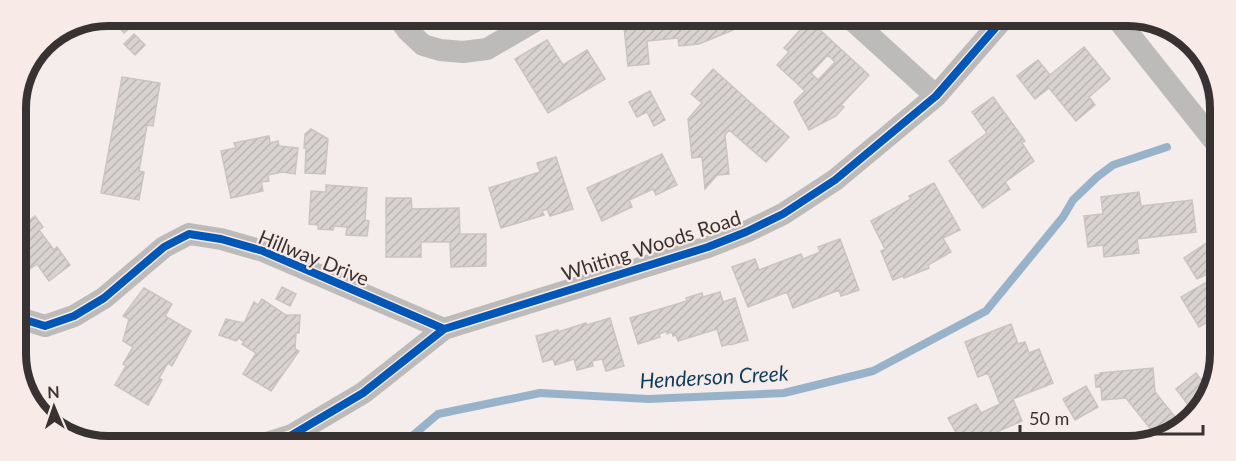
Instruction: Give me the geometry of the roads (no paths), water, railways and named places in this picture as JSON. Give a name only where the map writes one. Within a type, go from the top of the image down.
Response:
[{"type":"street","points":[[404,25],[423,45],[440,50],[463,52],[487,49],[528,25]]},
{"type":"street","points":[[858,25],[936,96]]},
{"type":"street","name":"Whiting Woods Road","points":[[289,436],[363,393],[444,329],[708,247],[783,214],[836,180],[936,96],[998,25]]},
{"type":"street","points":[[1122,25],[1210,135]]},
{"type":"street","name":"Hillway Drive","points":[[26,320],[45,326],[74,316],[104,298],[164,247],[189,234],[221,239],[263,251],[444,329]]},
{"type":"waterway","name":"Henderson Creek","points":[[413,436],[438,414],[540,393],[648,399],[784,393],[873,371],[986,311],[1063,217],[1073,200],[1097,177],[1113,165],[1167,147]]}]
